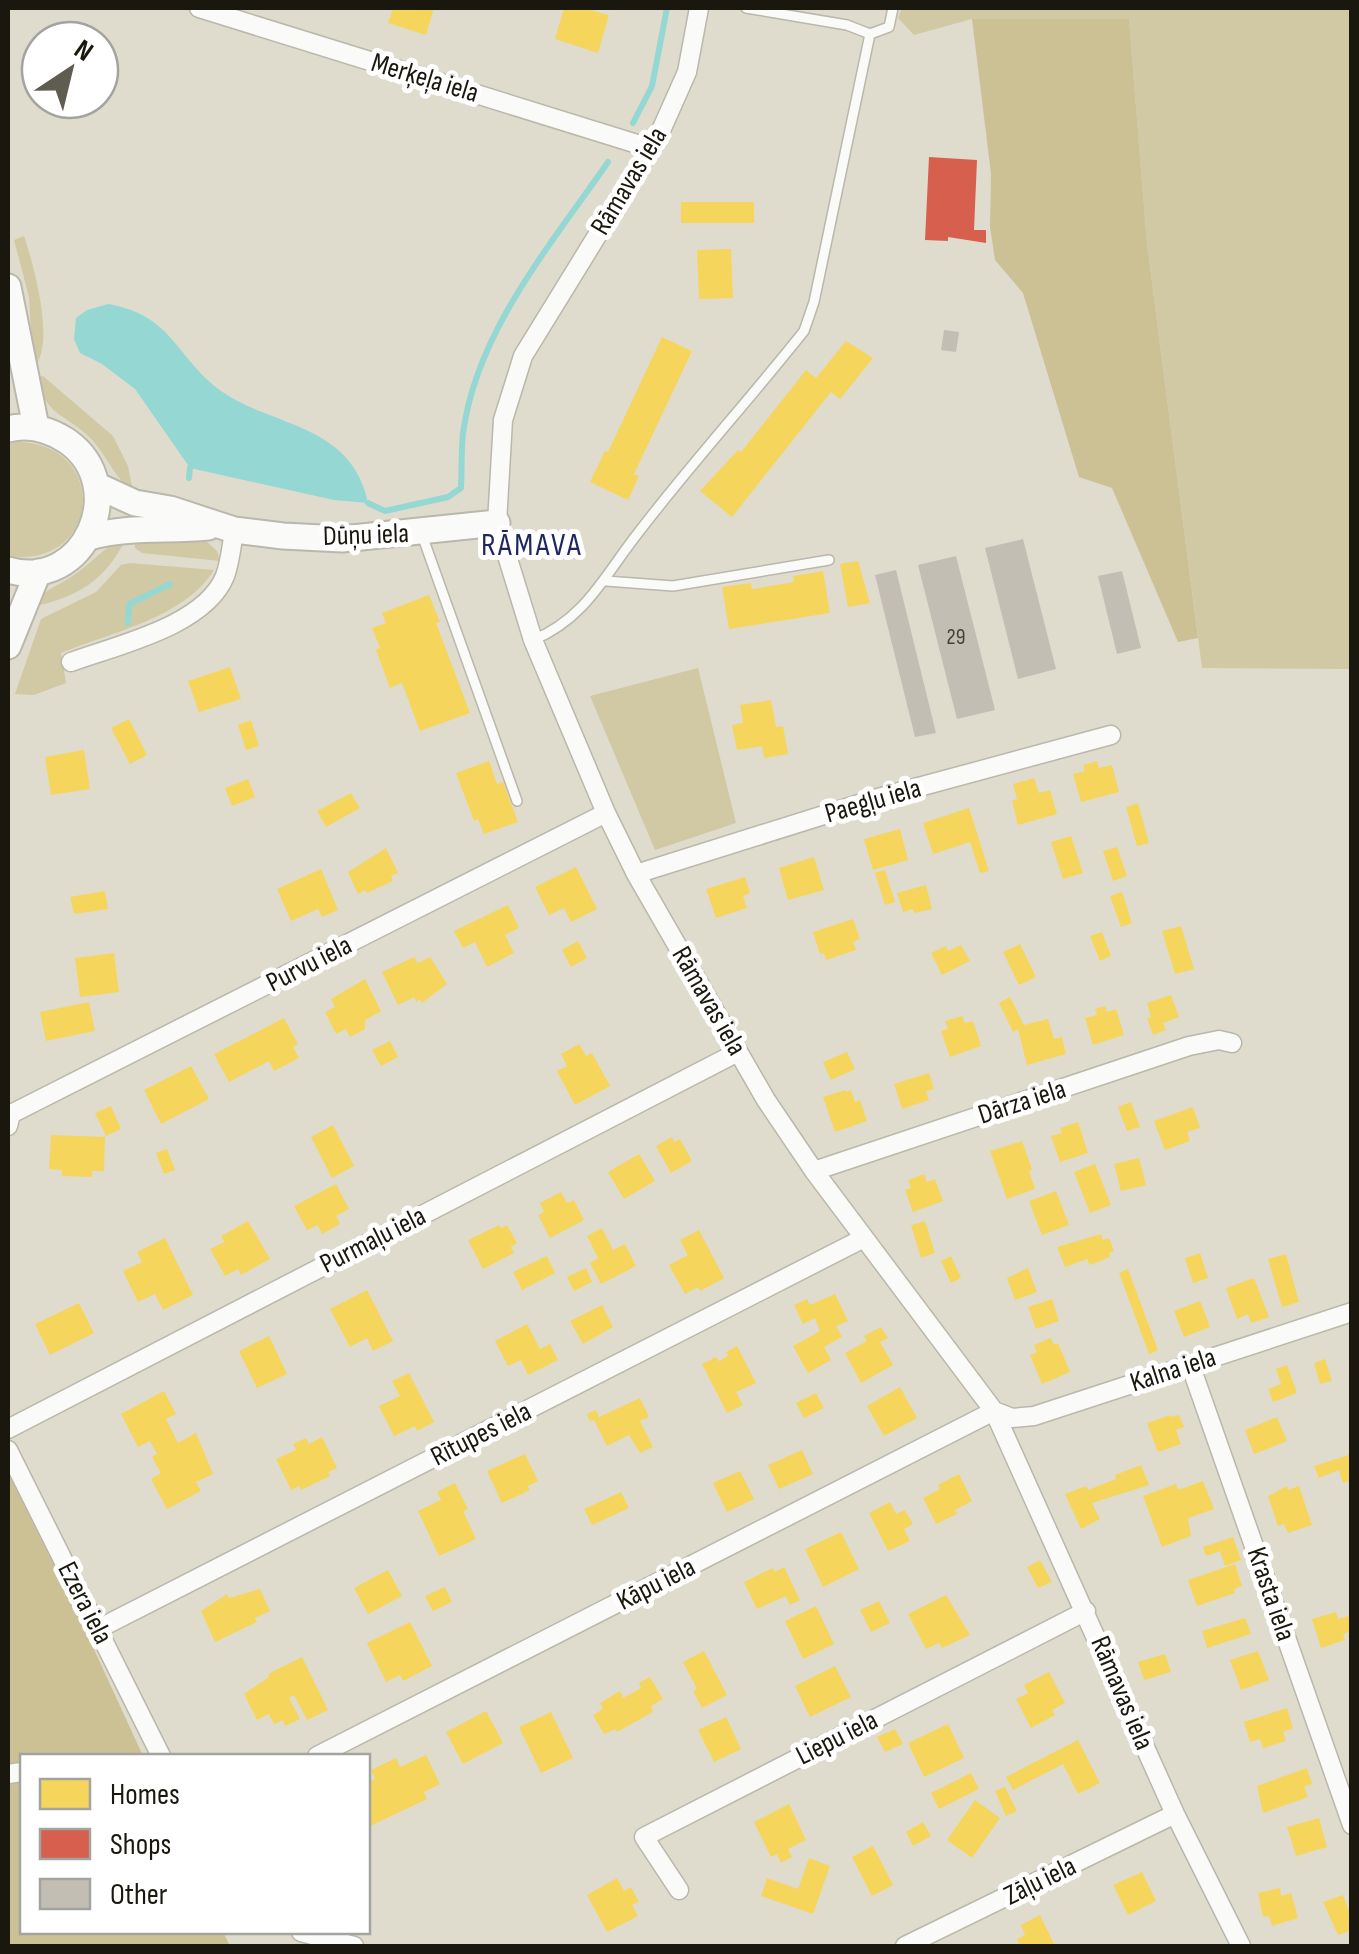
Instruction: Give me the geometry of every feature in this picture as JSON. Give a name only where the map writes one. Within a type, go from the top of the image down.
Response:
[{"type":"main road","points":[[8,286],[36,428]]},
{"type":"main road","points":[[8,429],[36,428],[58,434],[76,447],[90,465],[98,486],[98,504],[89,537],[72,557],[38,572],[8,570]]},
{"type":"main road","name":"Dūņu iela","points":[[98,486],[135,503],[170,508],[226,528]]},
{"type":"main road","name":"Dūņu iela","points":[[89,537],[130,528],[226,528],[342,538],[497,523]]},
{"type":"main road","points":[[8,646],[38,572]]},
{"type":"street","name":"Merķeļa iela","points":[[199,8],[650,148]]},
{"type":"street","name":"Rāmavas iela","points":[[699,8],[687,72],[650,148],[523,356],[503,420],[497,523],[533,640],[636,874],[738,1052],[814,1171],[994,1411],[1175,1814],[1240,1946]]},
{"type":"street","points":[[71,662],[169,626],[200,607],[216,592],[224,576],[226,528]]},
{"type":"street","name":"Paegļu iela","points":[[636,874],[878,798],[1111,735]]},
{"type":"street","name":"Purvu iela","points":[[10,1120],[606,813]]},
{"type":"street","name":"Dārza iela","points":[[814,1171],[1188,1046],[1219,1040],[1232,1043]]},
{"type":"street","name":"Purmaļu iela","points":[[8,1428],[738,1052]]},
{"type":"street","name":"Rītupes iela","points":[[98,1629],[864,1238]]},
{"type":"street","name":"Kalna iela","points":[[994,1411],[1012,1418],[1034,1416],[1352,1312]]},
{"type":"street","name":"Krasta iela","points":[[1190,1364],[1352,1825]]},
{"type":"street","name":"Kāpu iela","points":[[321,1754],[994,1411]]},
{"type":"street","name":"Ezera iela","points":[[8,1450],[160,1754]]},
{"type":"street","name":"Liepu iela","points":[[680,1890],[644,1836],[1086,1611]]},
{"type":"street","name":"Zāļu iela","points":[[905,1946],[1175,1814]]},
{"type":"street","points":[[308,1934],[346,1945]]},
{"type":"lane","points":[[746,8],[847,25],[870,34],[890,27],[893,8]]},
{"type":"lane","points":[[533,640],[564,625],[606,581],[637,534],[804,331],[814,302],[870,34]]},
{"type":"lane","points":[[421,533],[460,620],[517,801]]},
{"type":"lane","points":[[606,581],[674,586],[829,560]]},
{"type":"shaded area","points":[[902,8],[1351,8],[1351,669],[1202,668],[1147,244],[1129,20],[972,19],[914,35],[898,18]]},
{"type":"shaded area","points":[[972,19],[1129,19],[1147,244],[1198,638],[1178,642],[1112,488],[1079,477],[1023,293],[995,260],[990,227],[991,174]]},
{"type":"shaded area","points":[[24,236],[43,324],[40,357],[33,368],[29,297],[14,240]]},
{"type":"shaded area","points":[[43,376],[113,436],[128,466],[133,492],[93,441],[45,400],[37,377]]},
{"type":"shaded area","points":[[8,444],[45,447],[67,461],[80,481],[83,504],[77,526],[62,544],[39,555],[8,556]]},
{"type":"shaded area","points":[[135,536],[207,542],[217,551],[220,561],[142,553],[135,548]]},
{"type":"shaded area","points":[[126,538],[109,566],[88,585],[76,593],[31,607],[44,593]]},
{"type":"shaded area","points":[[121,565],[214,570],[185,600],[166,612],[61,653],[66,683],[34,695],[15,694],[41,619],[96,592]]},
{"type":"shaded area","points":[[698,668],[736,823],[655,850],[590,696]]},
{"type":"shaded area","points":[[8,1462],[142,1754],[20,1754],[20,1934],[224,1934],[230,1946],[8,1946]]},
{"type":"water","points":[[108,304],[147,317],[160,327],[221,391],[332,445],[356,471],[368,503],[334,500],[190,468],[135,389],[80,353],[74,339],[76,318]]},
{"type":"building: Homes","points":[[393,8],[434,8],[426,35],[388,23]]},
{"type":"building: Homes","points":[[564,8],[609,15],[598,53],[555,39]]},
{"type":"building: Homes","points":[[681,202],[754,202],[754,223],[681,223]]},
{"type":"building: Homes","points":[[731,249],[733,298],[699,299],[697,250]]},
{"type":"building: Homes","points":[[662,337],[692,351],[634,474],[639,476],[628,500],[590,482]]},
{"type":"building: Homes","points":[[846,341],[873,358],[840,399],[831,392],[732,517],[700,491],[738,450],[741,452],[806,370],[816,378]]},
{"type":"building: Homes","points":[[858,561],[870,603],[848,607],[840,564]]},
{"type":"building: Homes","points":[[823,571],[830,613],[729,629],[722,587],[751,583],[752,589],[794,582],[793,576]]},
{"type":"building: Homes","points":[[429,595],[470,713],[420,731],[402,683],[390,688],[372,628],[386,623],[382,613]]},
{"type":"building: Homes","points":[[230,667],[241,699],[199,712],[188,681]]},
{"type":"building: Homes","points":[[771,700],[776,727],[783,726],[788,754],[764,758],[762,746],[737,750],[732,725],[743,723],[740,705]]},
{"type":"building: Homes","points":[[129,719],[147,755],[130,764],[111,728]]},
{"type":"building: Homes","points":[[251,720],[259,746],[246,750],[238,725]]},
{"type":"building: Homes","points":[[84,750],[90,789],[51,795],[45,757]]},
{"type":"building: Homes","points":[[489,761],[497,784],[503,782],[518,822],[484,834],[478,819],[474,821],[456,773]]},
{"type":"building: Homes","points":[[1097,761],[1099,768],[1112,765],[1119,792],[1081,802],[1073,774],[1085,771],[1083,765]]},
{"type":"building: Homes","points":[[1034,778],[1039,793],[1050,790],[1057,814],[1018,825],[1012,801],[1017,799],[1013,784]]},
{"type":"building: Homes","points":[[248,779],[255,797],[232,806],[225,788]]},
{"type":"building: Homes","points":[[351,793],[360,808],[326,827],[317,811]]},
{"type":"building: Homes","points":[[1138,803],[1149,843],[1137,846],[1126,807]]},
{"type":"building: Homes","points":[[969,808],[989,871],[980,873],[970,842],[933,854],[923,823]]},
{"type":"building: Homes","points":[[900,829],[908,860],[873,870],[864,839]]},
{"type":"building: Homes","points":[[1071,836],[1083,873],[1063,879],[1051,842]]},
{"type":"building: Homes","points":[[1117,847],[1127,876],[1113,881],[1103,851]]},
{"type":"building: Homes","points":[[386,848],[398,873],[391,876],[393,881],[358,894],[348,872]]},
{"type":"building: Homes","points":[[814,857],[824,890],[788,900],[779,868]]},
{"type":"building: Homes","points":[[576,867],[597,909],[571,922],[564,908],[549,915],[535,887]]},
{"type":"building: Homes","points":[[321,869],[338,910],[322,917],[318,909],[291,921],[277,889]]},
{"type":"building: Homes","points":[[885,870],[895,902],[885,905],[875,873]]},
{"type":"building: Homes","points":[[745,877],[750,893],[743,896],[747,908],[716,918],[706,889]]},
{"type":"building: Homes","points":[[926,885],[932,909],[903,912],[897,893]]},
{"type":"building: Homes","points":[[105,891],[108,909],[74,914],[70,897]]},
{"type":"building: Homes","points":[[1122,892],[1132,923],[1121,927],[1110,896]]},
{"type":"building: Homes","points":[[508,905],[519,928],[505,935],[514,953],[487,967],[475,942],[463,948],[454,931]]},
{"type":"building: Homes","points":[[853,919],[860,939],[853,942],[856,950],[826,960],[813,932]]},
{"type":"building: Homes","points":[[1181,926],[1194,969],[1175,974],[1162,931]]},
{"type":"building: Homes","points":[[1102,932],[1111,956],[1100,961],[1090,936]]},
{"type":"building: Homes","points":[[578,941],[587,958],[571,967],[562,950]]},
{"type":"building: Homes","points":[[1020,944],[1036,977],[1019,985],[1003,952]]},
{"type":"building: Homes","points":[[961,945],[970,961],[942,975],[931,953]]},
{"type":"building: Homes","points":[[114,953],[119,992],[80,997],[75,958]]},
{"type":"building: Homes","points":[[414,957],[418,963],[430,957],[447,984],[422,1003],[414,997],[398,1005],[382,972]]},
{"type":"building: Homes","points":[[365,979],[381,1011],[365,1020],[365,1029],[350,1037],[346,1029],[336,1034],[325,1012],[335,1007],[331,999]]},
{"type":"building: Homes","points":[[1171,995],[1179,1017],[1163,1023],[1166,1030],[1153,1035],[1147,1003]]},
{"type":"building: Homes","points":[[1010,997],[1024,1025],[1048,1019],[1054,1039],[1062,1037],[1066,1054],[1027,1065],[1018,1029],[1013,1032],[999,1003]]},
{"type":"building: Homes","points":[[89,1002],[95,1031],[46,1041],[40,1012]]},
{"type":"building: Homes","points":[[1105,1006],[1107,1012],[1116,1009],[1124,1035],[1093,1045],[1085,1018],[1097,1015],[1095,1009]]},
{"type":"building: Homes","points":[[962,1016],[965,1023],[973,1021],[981,1046],[950,1057],[941,1031],[948,1029],[945,1021]]},
{"type":"building: Homes","points":[[284,1018],[298,1044],[293,1047],[299,1058],[274,1071],[269,1061],[229,1082],[214,1054]]},
{"type":"building: Homes","points":[[390,1041],[398,1057],[381,1066],[372,1050]]},
{"type":"building: Homes","points":[[579,1044],[586,1056],[592,1053],[610,1086],[575,1105],[557,1071],[567,1066],[561,1054]]},
{"type":"building: Homes","points":[[847,1052],[855,1069],[831,1080],[823,1062]]},
{"type":"building: Homes","points":[[191,1066],[209,1099],[161,1124],[144,1090]]},
{"type":"building: Homes","points":[[929,1073],[934,1089],[926,1091],[929,1100],[902,1109],[894,1084]]},
{"type":"building: Homes","points":[[851,1090],[855,1102],[860,1100],[867,1121],[835,1132],[823,1097]]},
{"type":"building: Homes","points":[[1131,1102],[1140,1127],[1127,1131],[1118,1107]]},
{"type":"building: Homes","points":[[111,1106],[121,1129],[106,1136],[95,1113]]},
{"type":"building: Homes","points":[[1193,1107],[1200,1128],[1187,1132],[1190,1141],[1165,1150],[1154,1121]]},
{"type":"building: Homes","points":[[1078,1122],[1088,1153],[1060,1162],[1051,1136]]},
{"type":"building: Homes","points":[[333,1125],[354,1166],[332,1178],[311,1137]]},
{"type":"building: Homes","points":[[51,1135],[105,1137],[104,1171],[92,1171],[92,1177],[62,1176],[62,1170],[49,1169]]},
{"type":"building: Homes","points":[[672,1137],[674,1142],[680,1139],[692,1161],[671,1173],[656,1146]]},
{"type":"building: Homes","points":[[1022,1141],[1035,1189],[1007,1199],[990,1151]]},
{"type":"building: Homes","points":[[167,1149],[175,1170],[164,1174],[156,1153]]},
{"type":"building: Homes","points":[[639,1154],[655,1181],[624,1199],[608,1172]]},
{"type":"building: Homes","points":[[1139,1158],[1146,1185],[1121,1191],[1114,1164]]},
{"type":"building: Homes","points":[[1095,1164],[1111,1205],[1090,1213],[1074,1172]]},
{"type":"building: Homes","points":[[924,1174],[927,1182],[935,1179],[943,1201],[913,1212],[905,1190],[911,1188],[908,1180]]},
{"type":"building: Homes","points":[[336,1184],[349,1209],[336,1216],[340,1224],[322,1234],[318,1225],[307,1230],[294,1206]]},
{"type":"building: Homes","points":[[1056,1191],[1069,1225],[1042,1235],[1029,1201]]},
{"type":"building: Homes","points":[[561,1192],[567,1203],[574,1200],[584,1220],[550,1238],[538,1215],[544,1212],[540,1203]]},
{"type":"building: Homes","points":[[248,1221],[270,1259],[241,1275],[238,1269],[225,1276],[210,1249],[224,1242],[221,1236]]},
{"type":"building: Homes","points":[[925,1221],[935,1253],[921,1258],[911,1225]]},
{"type":"building: Homes","points":[[507,1225],[517,1243],[511,1247],[514,1253],[483,1269],[468,1240]]},
{"type":"building: Homes","points":[[602,1228],[613,1250],[625,1244],[636,1266],[601,1284],[590,1263],[598,1258],[587,1236]]},
{"type":"building: Homes","points":[[699,1230],[724,1278],[685,1294],[669,1265],[688,1255],[680,1240]]},
{"type":"building: Homes","points":[[1101,1234],[1103,1240],[1109,1238],[1114,1251],[1109,1253],[1110,1257],[1090,1265],[1087,1259],[1065,1267],[1057,1247]]},
{"type":"building: Homes","points":[[165,1238],[193,1295],[163,1310],[155,1294],[138,1302],[123,1271],[142,1262],[137,1252]]},
{"type":"building: Homes","points":[[1200,1253],[1208,1278],[1193,1283],[1185,1258]]},
{"type":"building: Homes","points":[[1286,1254],[1299,1302],[1282,1307],[1268,1259]]},
{"type":"building: Homes","points":[[547,1256],[555,1273],[522,1290],[513,1272]]},
{"type":"building: Homes","points":[[951,1256],[961,1278],[951,1283],[941,1261]]},
{"type":"building: Homes","points":[[586,1268],[592,1282],[574,1291],[567,1277]]},
{"type":"building: Homes","points":[[1028,1268],[1037,1292],[1015,1300],[1007,1278]]},
{"type":"building: Homes","points":[[1128,1269],[1158,1350],[1149,1354],[1119,1273]]},
{"type":"building: Homes","points":[[1254,1278],[1269,1317],[1251,1323],[1248,1314],[1237,1319],[1226,1288]]},
{"type":"building: Homes","points":[[367,1290],[393,1341],[373,1351],[367,1338],[350,1347],[330,1309]]},
{"type":"building: Homes","points":[[835,1294],[848,1321],[836,1326],[842,1337],[824,1347],[831,1360],[808,1373],[793,1346],[820,1331],[815,1318],[803,1324],[794,1305],[807,1299],[810,1305]]},
{"type":"building: Homes","points":[[1052,1299],[1059,1321],[1036,1329],[1028,1307]]},
{"type":"building: Homes","points":[[1200,1301],[1210,1327],[1184,1337],[1174,1311]]},
{"type":"building: Homes","points":[[79,1303],[94,1333],[50,1355],[35,1324]]},
{"type":"building: Homes","points":[[602,1305],[613,1327],[583,1344],[570,1321]]},
{"type":"building: Homes","points":[[527,1324],[540,1349],[550,1344],[558,1360],[528,1375],[521,1360],[508,1366],[495,1341]]},
{"type":"building: Homes","points":[[881,1327],[888,1338],[880,1342],[893,1365],[861,1383],[845,1353],[867,1341],[864,1336]]},
{"type":"building: Homes","points":[[269,1336],[287,1374],[257,1388],[239,1351]]},
{"type":"building: Homes","points":[[1051,1338],[1054,1345],[1058,1343],[1070,1372],[1042,1384],[1030,1355],[1037,1352],[1034,1345]]},
{"type":"building: Homes","points":[[737,1346],[756,1383],[736,1392],[743,1405],[727,1413],[702,1364],[716,1357],[719,1361]]},
{"type":"building: Homes","points":[[1325,1359],[1332,1381],[1320,1384],[1314,1363]]},
{"type":"building: Homes","points":[[1287,1365],[1297,1393],[1273,1402],[1268,1389],[1281,1384],[1276,1369]]},
{"type":"building: Homes","points":[[409,1373],[434,1422],[394,1436],[379,1406],[400,1396],[392,1381]]},
{"type":"building: Homes","points":[[900,1387],[917,1418],[884,1436],[867,1406]]},
{"type":"building: Homes","points":[[164,1391],[176,1414],[166,1419],[178,1443],[196,1433],[213,1474],[196,1482],[201,1491],[167,1509],[151,1479],[161,1473],[152,1457],[157,1454],[150,1441],[138,1447],[121,1414]]},
{"type":"building: Homes","points":[[816,1393],[824,1408],[804,1418],[796,1403]]},
{"type":"building: Homes","points":[[640,1398],[649,1417],[640,1421],[653,1447],[640,1453],[629,1435],[607,1446],[587,1414],[596,1410],[599,1417]]},
{"type":"building: Homes","points":[[1179,1415],[1184,1427],[1176,1430],[1181,1444],[1158,1452],[1147,1423]]},
{"type":"building: Homes","points":[[1277,1417],[1287,1441],[1254,1454],[1245,1430]]},
{"type":"building: Homes","points":[[322,1437],[337,1468],[328,1472],[330,1476],[301,1490],[299,1486],[291,1490],[276,1459],[296,1450],[293,1444],[306,1438],[309,1444]]},
{"type":"building: Homes","points":[[802,1450],[813,1474],[779,1489],[768,1465]]},
{"type":"building: Homes","points":[[525,1454],[538,1481],[528,1486],[530,1490],[502,1503],[487,1471]]},
{"type":"building: Homes","points":[[1352,1454],[1352,1480],[1343,1483],[1339,1470],[1319,1478],[1314,1466]]},
{"type":"building: Homes","points":[[1141,1465],[1149,1485],[1092,1503],[1100,1519],[1081,1529],[1065,1494],[1086,1486],[1088,1490]]},
{"type":"building: Homes","points":[[740,1471],[754,1499],[727,1512],[713,1483]]},
{"type":"building: Homes","points":[[959,1474],[972,1501],[936,1524],[923,1498]]},
{"type":"building: Homes","points":[[1203,1481],[1214,1509],[1188,1518],[1191,1536],[1162,1547],[1143,1496],[1176,1484],[1178,1490]]},
{"type":"building: Homes","points":[[455,1483],[468,1509],[463,1511],[476,1539],[439,1556],[418,1511],[441,1500],[437,1492]]},
{"type":"building: Homes","points":[[1287,1486],[1288,1490],[1299,1486],[1312,1525],[1288,1533],[1284,1524],[1278,1526],[1268,1496]]},
{"type":"building: Homes","points":[[621,1492],[629,1508],[592,1525],[584,1509]]},
{"type":"building: Homes","points":[[890,1502],[896,1514],[905,1510],[913,1524],[904,1529],[910,1541],[888,1551],[869,1513]]},
{"type":"building: Homes","points":[[841,1532],[859,1569],[823,1587],[805,1549]]},
{"type":"building: Homes","points":[[1233,1537],[1241,1560],[1225,1566],[1220,1551],[1206,1556],[1203,1547]]},
{"type":"building: Homes","points":[[1040,1560],[1052,1582],[1038,1588],[1027,1567]]},
{"type":"building: Homes","points":[[1235,1564],[1242,1586],[1234,1589],[1235,1593],[1197,1606],[1188,1580]]},
{"type":"building: Homes","points":[[784,1567],[800,1600],[790,1605],[786,1596],[757,1609],[744,1582]]},
{"type":"building: Homes","points":[[388,1570],[402,1596],[368,1614],[354,1588]]},
{"type":"building: Homes","points":[[445,1587],[452,1602],[433,1611],[425,1596]]},
{"type":"building: Homes","points":[[260,1589],[270,1611],[255,1618],[257,1622],[215,1642],[201,1611],[227,1594],[229,1598]]},
{"type":"building: Homes","points":[[946,1595],[970,1635],[942,1648],[939,1643],[926,1649],[908,1614]]},
{"type":"building: Homes","points":[[879,1601],[890,1623],[871,1632],[860,1610]]},
{"type":"building: Homes","points":[[816,1606],[834,1644],[803,1659],[785,1621]]},
{"type":"building: Homes","points":[[1336,1612],[1338,1619],[1352,1615],[1352,1631],[1343,1634],[1345,1640],[1321,1648],[1312,1619]]},
{"type":"building: Homes","points":[[1245,1618],[1251,1634],[1207,1648],[1202,1631]]},
{"type":"building: Homes","points":[[410,1622],[432,1666],[403,1681],[400,1675],[386,1682],[367,1643]]},
{"type":"building: Homes","points":[[704,1651],[727,1695],[702,1708],[683,1662]]},
{"type":"building: Homes","points":[[1258,1651],[1269,1680],[1241,1690],[1230,1660]]},
{"type":"building: Homes","points":[[1165,1654],[1171,1672],[1144,1680],[1138,1662]]},
{"type":"building: Homes","points":[[302,1657],[328,1710],[307,1720],[294,1695],[289,1698],[300,1719],[285,1726],[283,1720],[274,1724],[269,1714],[257,1720],[244,1694],[268,1674]]},
{"type":"building: Homes","points":[[835,1666],[851,1697],[810,1717],[795,1686]]},
{"type":"building: Homes","points":[[1049,1672],[1065,1703],[1052,1710],[1055,1715],[1031,1728],[1016,1699],[1028,1693],[1024,1685]]},
{"type":"building: Homes","points":[[650,1677],[663,1699],[651,1706],[653,1712],[617,1732],[615,1729],[604,1734],[593,1715],[603,1709],[600,1703],[620,1691],[623,1698],[641,1688],[639,1683]]},
{"type":"building: Homes","points":[[1287,1708],[1293,1728],[1283,1732],[1286,1741],[1263,1748],[1260,1739],[1250,1742],[1244,1722]]},
{"type":"building: Homes","points":[[486,1711],[503,1743],[463,1764],[446,1732]]},
{"type":"building: Homes","points":[[551,1712],[573,1758],[541,1773],[519,1727]]},
{"type":"building: Homes","points":[[726,1717],[741,1749],[714,1762],[698,1730]]},
{"type":"building: Homes","points":[[948,1724],[964,1758],[924,1777],[908,1743]]},
{"type":"building: Homes","points":[[895,1729],[903,1744],[885,1752],[877,1737]]},
{"type":"building: Homes","points":[[1078,1740],[1100,1783],[1078,1794],[1063,1764],[1013,1790],[1006,1777]]},
{"type":"building: Homes","points":[[426,1755],[440,1784],[424,1792],[427,1799],[370,1826],[370,1781],[375,1779],[371,1770],[396,1758],[400,1767]]},
{"type":"building: Homes","points":[[1307,1768],[1312,1784],[1304,1787],[1308,1797],[1263,1813],[1257,1786]]},
{"type":"building: Homes","points":[[971,1773],[979,1789],[939,1809],[931,1793]]},
{"type":"building: Homes","points":[[1005,1787],[1017,1811],[1006,1816],[995,1791]]},
{"type":"building: Homes","points":[[975,1800],[1000,1818],[972,1858],[947,1840]]},
{"type":"building: Homes","points":[[789,1804],[806,1840],[788,1849],[792,1857],[781,1863],[777,1854],[771,1857],[754,1822]]},
{"type":"building: Homes","points":[[1319,1818],[1327,1847],[1296,1856],[1287,1827]]},
{"type":"building: Homes","points":[[923,1822],[931,1836],[913,1846],[906,1832]]},
{"type":"building: Homes","points":[[873,1846],[893,1885],[872,1896],[852,1857]]},
{"type":"building: Homes","points":[[809,1858],[830,1866],[813,1914],[761,1896],[767,1878],[798,1889]]},
{"type":"building: Homes","points":[[1142,1872],[1156,1901],[1128,1915],[1113,1885]]},
{"type":"building: Homes","points":[[617,1878],[624,1891],[631,1887],[639,1902],[632,1905],[638,1916],[607,1932],[587,1895]]},
{"type":"building: Homes","points":[[1280,1888],[1281,1896],[1291,1893],[1298,1918],[1272,1926],[1269,1916],[1263,1917],[1258,1893]]},
{"type":"building: Homes","points":[[1343,1895],[1352,1930],[1338,1935],[1323,1902]]},
{"type":"building: Homes","points":[[1040,1915],[1055,1946],[1020,1946],[1017,1939],[1025,1935],[1021,1925]]},
{"type":"building: Shops","points":[[929,157],[977,160],[974,230],[986,230],[986,243],[948,237],[948,241],[925,240]]},
{"type":"building: Other","points":[[944,330],[959,332],[956,352],[941,350]]},
{"type":"building: Other","points":[[1023,539],[1056,669],[1018,679],[985,548]]},
{"type":"building: Other","points":[[956,556],[995,710],[957,719],[918,565]]},
{"type":"building: Other","points":[[896,570],[936,733],[915,737],[875,575]]},
{"type":"building: Other","points":[[1122,571],[1141,648],[1117,654],[1098,576]]},
{"type":"waterway","points":[[633,123],[652,86],[667,8]]},
{"type":"waterway","points":[[368,503],[385,511],[448,497],[461,488],[463,433],[484,359],[519,290],[608,162]]},
{"type":"waterway","points":[[189,478],[190,468]]},
{"type":"waterway","points":[[128,623],[129,604],[170,584]]},
{"type":"district","name":"RĀMAVA","points":[[532,545]]}]
